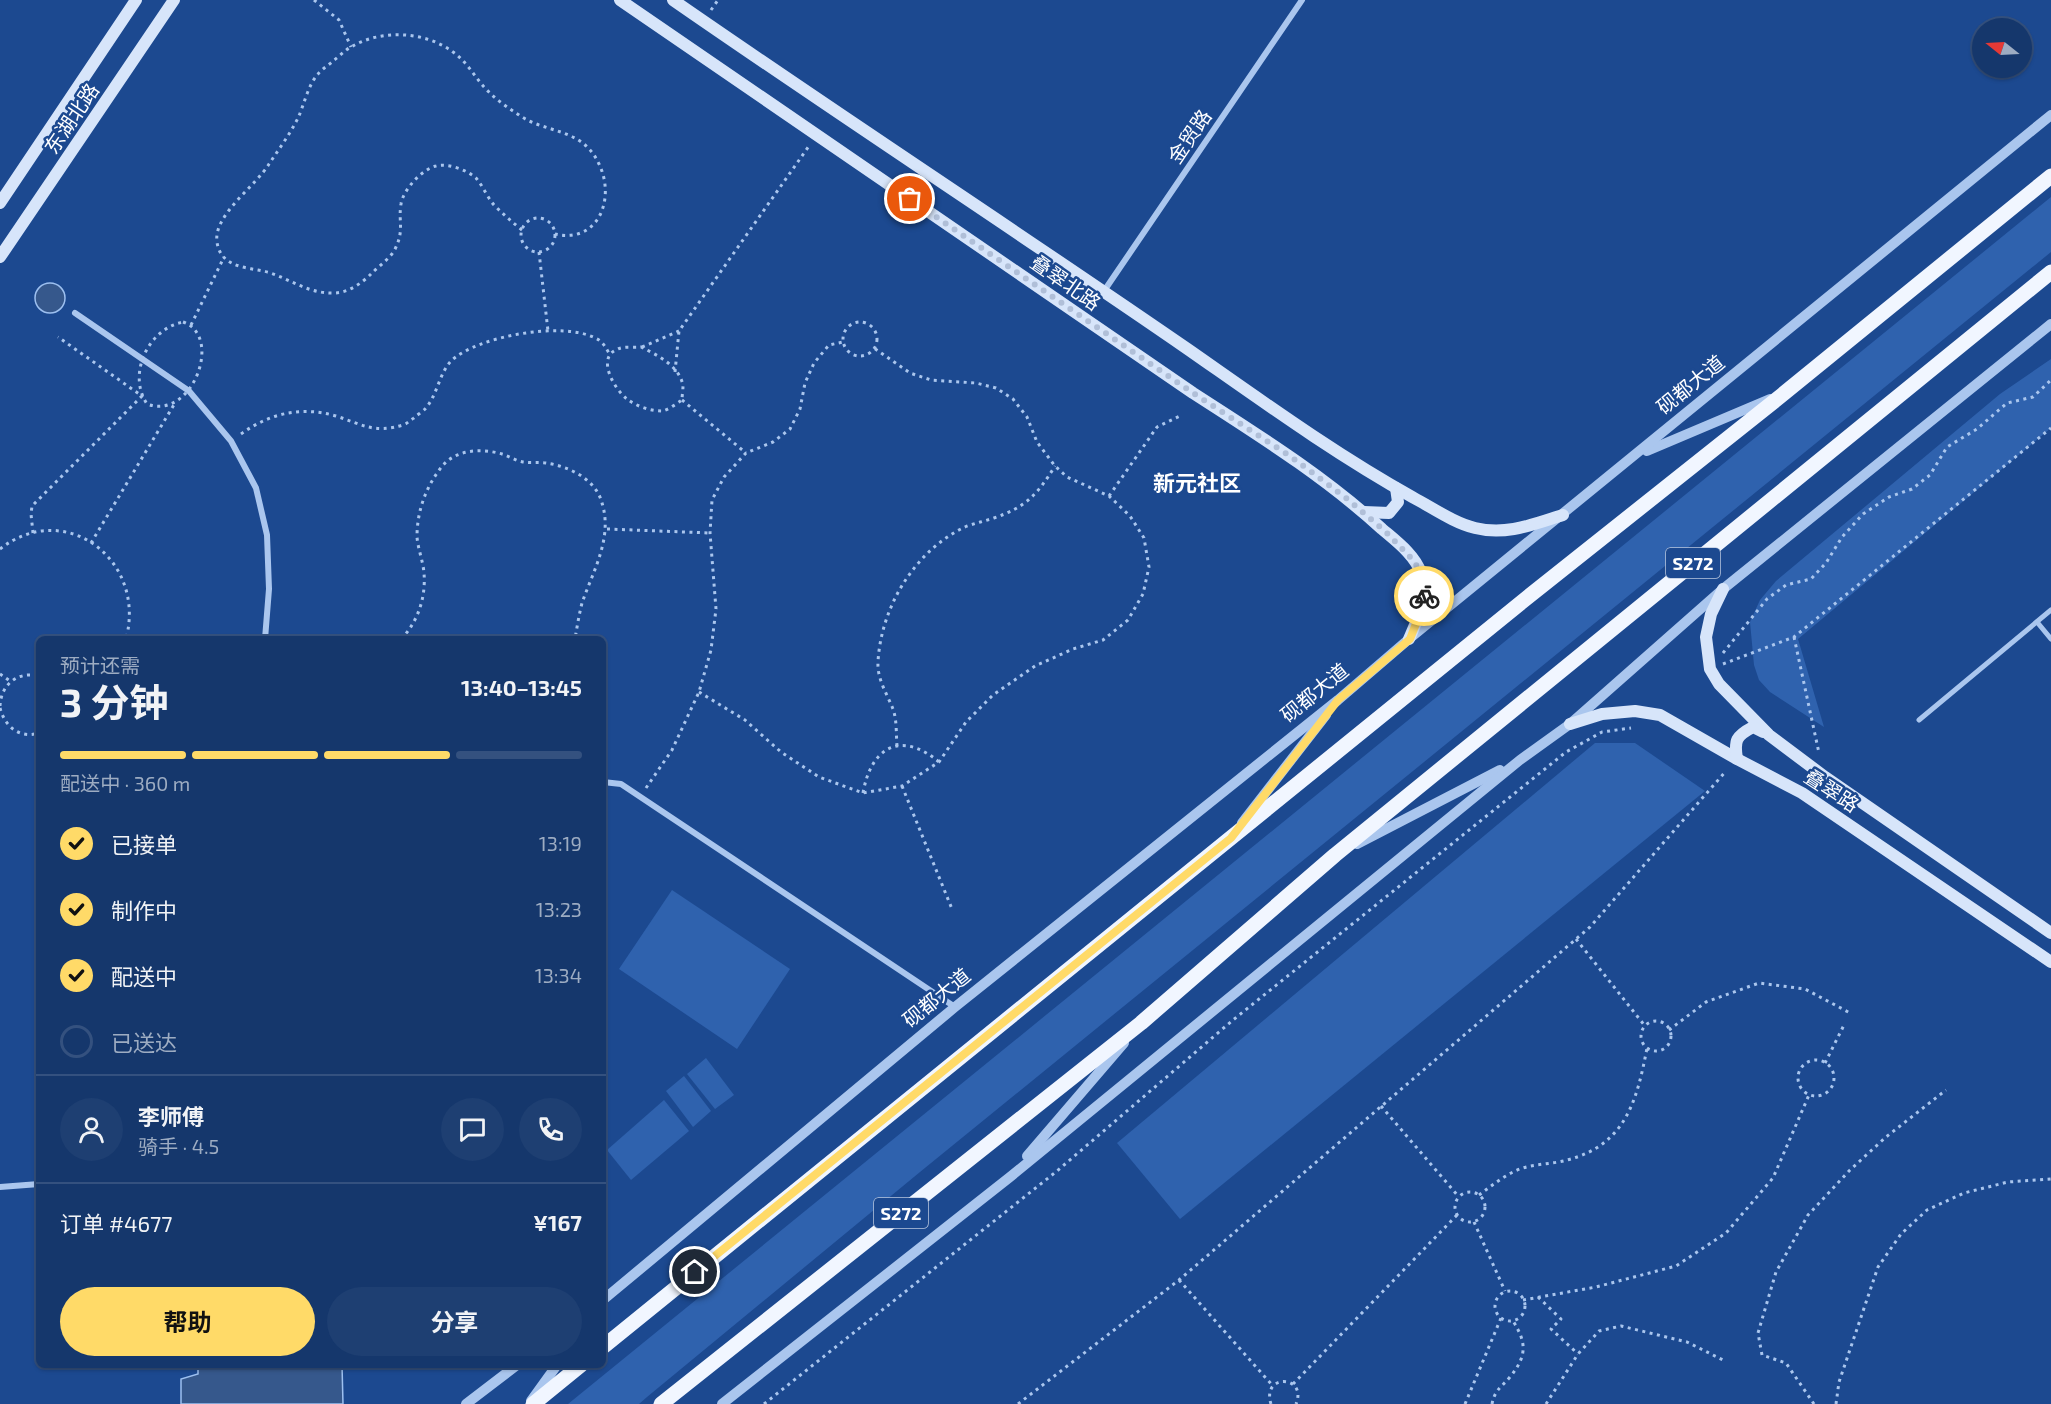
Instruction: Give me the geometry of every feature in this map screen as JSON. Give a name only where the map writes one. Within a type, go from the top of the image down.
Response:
[{"type":"main road","name":"东湖北路","points":[[0,203],[136,0]]},
{"type":"main road","name":"东湖北路","points":[[0,257],[174,0]]},
{"type":"main road","name":"叠翠北路","points":[[620,0],[1183,387],[1290,456],[1364,512],[1400,545],[1421,573],[1424,596],[1410,639]]},
{"type":"main road","name":"叠翠北路","points":[[673,0],[1104,291],[1311,435],[1396,488],[1449,517],[1475,528],[1501,531],[1522,528],[1563,515]]},
{"type":"main road","points":[[606,1345],[2051,176]]},
{"type":"main road","name":"S272","points":[[661,1404],[1141,1023],[1335,855],[2051,272]]},
{"type":"main road","points":[[1364,512],[1389,513],[1398,502],[1396,488]]},
{"type":"main road","name":"叠翠路","points":[[1723,589],[1711,614],[1706,637],[1710,669],[1719,684],[1769,735],[1825,777],[2051,933]]},
{"type":"main road","name":"叠翠路","points":[[1570,724],[1602,714],[1635,711],[1660,715],[1802,793],[2051,962]]},
{"type":"main road","points":[[1737,759],[1735,744],[1741,733],[1753,727],[1769,735]]},
{"type":"main road","points":[[530,1404],[577,1368]]},
{"type":"street","name":"金贸路","points":[[1104,291],[1302,0]]},
{"type":"street","name":"砚都大道","points":[[606,1299],[955,1007],[1338,700],[2051,115]]},
{"type":"street","points":[[75,313],[189,391],[231,441],[256,488],[267,535],[270,589],[265,636]]},
{"type":"street","points":[[722,1404],[1010,1177],[1520,760],[1570,724],[1723,589],[2051,324]]},
{"type":"street","points":[[1635,456],[1782,394]]},
{"type":"street","points":[[1919,720],[2051,610]]},
{"type":"street","points":[[2037,622],[2051,639]]},
{"type":"street","points":[[1231,838],[1338,700]]},
{"type":"street","points":[[1335,855],[1520,760]]},
{"type":"street","points":[[606,782],[621,784],[955,1007]]},
{"type":"street","points":[[1010,1177],[1141,1023]]},
{"type":"street","points":[[0,1187],[36,1184]]},
{"type":"street","points":[[466,1404],[513,1368]]},
{"type":"street","points":[[530,1404],[555,1368]]},
{"type":"street","points":[[715,1404],[735,1392]]},
{"type":"path","points":[[314,0],[339,20],[351,47]]},
{"type":"path","points":[[522,230],[492,203],[476,178],[455,167],[435,166],[415,178],[401,202],[402,229],[393,253],[361,284],[337,293],[313,291],[264,271],[236,267],[224,256],[217,244],[218,230],[224,217],[262,175],[297,119],[316,75],[351,47],[376,37],[407,34],[430,40],[452,51],[502,104],[524,119],[567,133],[585,146],[598,161],[606,181],[607,200],[597,220],[580,234],[567,237],[555,234]]},
{"type":"path","points":[[675,372],[679,331],[817,135]]},
{"type":"path","points":[[543,219],[553,227],[555,234],[551,246],[539,252],[527,248],[521,237],[522,230],[530,220],[543,219]]},
{"type":"path","points":[[539,252],[548,331]]},
{"type":"path","points":[[191,325],[224,256]]},
{"type":"path","points":[[864,323],[870,326],[876,336],[874,348],[869,353],[856,356],[845,348],[843,342],[843,335],[851,324],[864,323]]},
{"type":"path","points":[[231,441],[256,423],[287,412],[314,411],[337,416],[361,426],[381,429],[405,425],[425,409],[450,362],[468,348],[514,334],[548,331],[593,336],[602,342],[610,355]]},
{"type":"path","points":[[679,331],[641,347],[617,349],[610,355],[607,365],[613,384],[627,400],[644,408],[664,411],[682,400]]},
{"type":"path","points":[[33,533],[32,506],[142,396],[58,337]]},
{"type":"path","points":[[640,797],[672,750],[699,692],[711,651],[716,609],[710,533],[712,500],[724,477],[746,453],[773,442],[790,429],[800,409],[814,363],[829,345],[843,342]]},
{"type":"path","points":[[641,347],[661,357],[675,372],[683,384],[682,400]]},
{"type":"path","points":[[699,692],[745,720],[781,752],[819,777],[863,793],[902,786],[939,762],[966,722],[993,695],[1035,666],[1073,649],[1103,640],[1128,620],[1143,594],[1149,567],[1144,538],[1130,516],[1109,496],[1067,477],[1055,466],[1037,442],[1027,417],[1013,399],[996,388],[976,383],[931,380],[910,373],[874,348]]},
{"type":"path","points":[[1710,669],[1767,600],[1786,585],[1811,579],[1826,563],[1842,537],[1863,514],[1889,497],[1912,489],[1930,475],[1947,447],[1977,429],[2007,403],[2033,397],[2051,380]]},
{"type":"path","points":[[682,400],[746,453]]},
{"type":"path","points":[[91,543],[176,403]]},
{"type":"path","points":[[1109,496],[1157,427],[1182,415]]},
{"type":"path","points":[[1710,669],[1794,637],[2051,428]]},
{"type":"path","points":[[404,636],[418,613],[424,594],[424,574],[417,537],[420,508],[428,487],[442,466],[460,453],[487,450],[523,462],[559,465],[577,473],[593,486],[602,501],[607,528],[582,605],[575,636]]},
{"type":"path","points":[[897,746],[894,712],[883,690],[878,663],[883,631],[893,601],[913,570],[943,539],[969,526],[1017,509],[1039,491],[1055,466]]},
{"type":"path","points":[[607,528],[710,533]]},
{"type":"path","points":[[0,549],[33,533],[61,532],[75,535],[91,543],[110,558],[125,582],[131,610],[127,636]]},
{"type":"path","points":[[1794,637],[1825,777]]},
{"type":"path","points":[[0,674],[10,681]]},
{"type":"path","points":[[36,676],[27,674],[10,681],[4,689],[0,707],[5,721],[16,732],[25,735],[36,733]]},
{"type":"path","points":[[764,1404],[1057,1171],[1233,1020],[1566,752],[1602,732],[1628,729],[1660,715]]},
{"type":"path","points":[[0,723],[5,721]]},
{"type":"path","points":[[863,793],[866,776],[876,758],[888,749],[897,746],[913,747],[929,754],[939,762]]},
{"type":"path","points":[[1018,1404],[1179,1280],[1590,927],[1737,759]]},
{"type":"path","points":[[902,786],[952,909]]},
{"type":"path","points":[[1576,939],[1645,1026]]},
{"type":"path","points":[[1669,1030],[1706,1002],[1759,982],[1805,989],[1852,1014]]},
{"type":"path","points":[[1658,1021],[1665,1024],[1669,1030],[1671,1036],[1666,1048],[1660,1051],[1647,1048],[1643,1044],[1641,1038],[1645,1026],[1651,1022],[1658,1021]]},
{"type":"path","points":[[1825,1063],[1845,1023]]},
{"type":"path","points":[[1479,1195],[1515,1171],[1568,1160],[1596,1149],[1604,1142],[1622,1126],[1638,1092],[1647,1048]]},
{"type":"path","points":[[1814,1060],[1825,1063],[1833,1072],[1833,1085],[1825,1094],[1814,1097],[1803,1092],[1798,1082],[1799,1071],[1814,1060]]},
{"type":"path","points":[[1814,1404],[1786,1363],[1762,1355],[1758,1333],[1776,1272],[1809,1215],[1850,1170],[1886,1137],[1946,1090]]},
{"type":"path","points":[[1523,1300],[1596,1287],[1676,1266],[1726,1233],[1773,1179],[1809,1095]]},
{"type":"path","points":[[1381,1106],[1459,1197]]},
{"type":"path","points":[[1836,1404],[1839,1382],[1878,1267],[1901,1234],[1927,1210],[1964,1193],[2008,1182],[2051,1179]]},
{"type":"path","points":[[1293,1384],[1457,1215],[1456,1202],[1459,1197],[1472,1192],[1484,1201],[1484,1214],[1473,1222],[1467,1222],[1457,1215]]},
{"type":"path","points":[[1473,1222],[1505,1292]]},
{"type":"path","points":[[1179,1280],[1273,1386]]},
{"type":"path","points":[[1512,1291],[1523,1300],[1525,1306],[1523,1312],[1513,1321],[1501,1318],[1495,1307],[1495,1301],[1505,1292],[1512,1291]]},
{"type":"path","points":[[1538,1297],[1561,1319],[1551,1329],[1578,1354]]},
{"type":"path","points":[[1465,1404],[1501,1318]]},
{"type":"path","points":[[1492,1404],[1499,1387],[1509,1378],[1519,1363],[1524,1347],[1520,1331],[1513,1321]]},
{"type":"path","points":[[1546,1404],[1578,1354],[1599,1331],[1621,1326],[1687,1342],[1725,1361]]},
{"type":"path","points":[[1271,1404],[1270,1391],[1273,1386],[1286,1381],[1293,1384],[1299,1396],[1296,1404]]},
{"type":"shaded area","points":[[2051,197],[2051,252],[920,1172],[639,1404],[568,1404]]},
{"type":"shaded area","points":[[50,283],[61,287],[65,298],[61,309],[50,313],[39,309],[35,298],[39,287]]},
{"type":"shaded area","points":[[2051,359],[2051,428],[1798,639],[1824,727],[1770,692],[1759,680],[1754,665],[1750,622],[1760,600],[1776,581],[2000,394]]},
{"type":"shaded area","points":[[1595,743],[1635,743],[1705,791],[1180,1219],[1117,1143]]},
{"type":"shaded area","points":[[672,890],[790,969],[737,1049],[619,969]]},
{"type":"shaded area","points":[[706,1058],[734,1095],[715,1109],[687,1074]]},
{"type":"shaded area","points":[[684,1076],[711,1111],[693,1127],[666,1091]]},
{"type":"shaded area","points":[[664,1100],[689,1131],[631,1180],[607,1150]]},
{"type":"shaded area","points":[[198,1368],[342,1368],[343,1404],[181,1404],[181,1379],[198,1374]]},
{"type":"way so far","points":[[910,199],[1193,393],[1290,456],[1346,498],[1386,532],[1413,560],[1421,573],[1424,596]]},
{"type":"district","name":"新元社区","points":[[1197,482]]},
{"type":"route","points":[[695,1272],[1231,838],[1338,700],[1410,639],[1424,596]]}]
